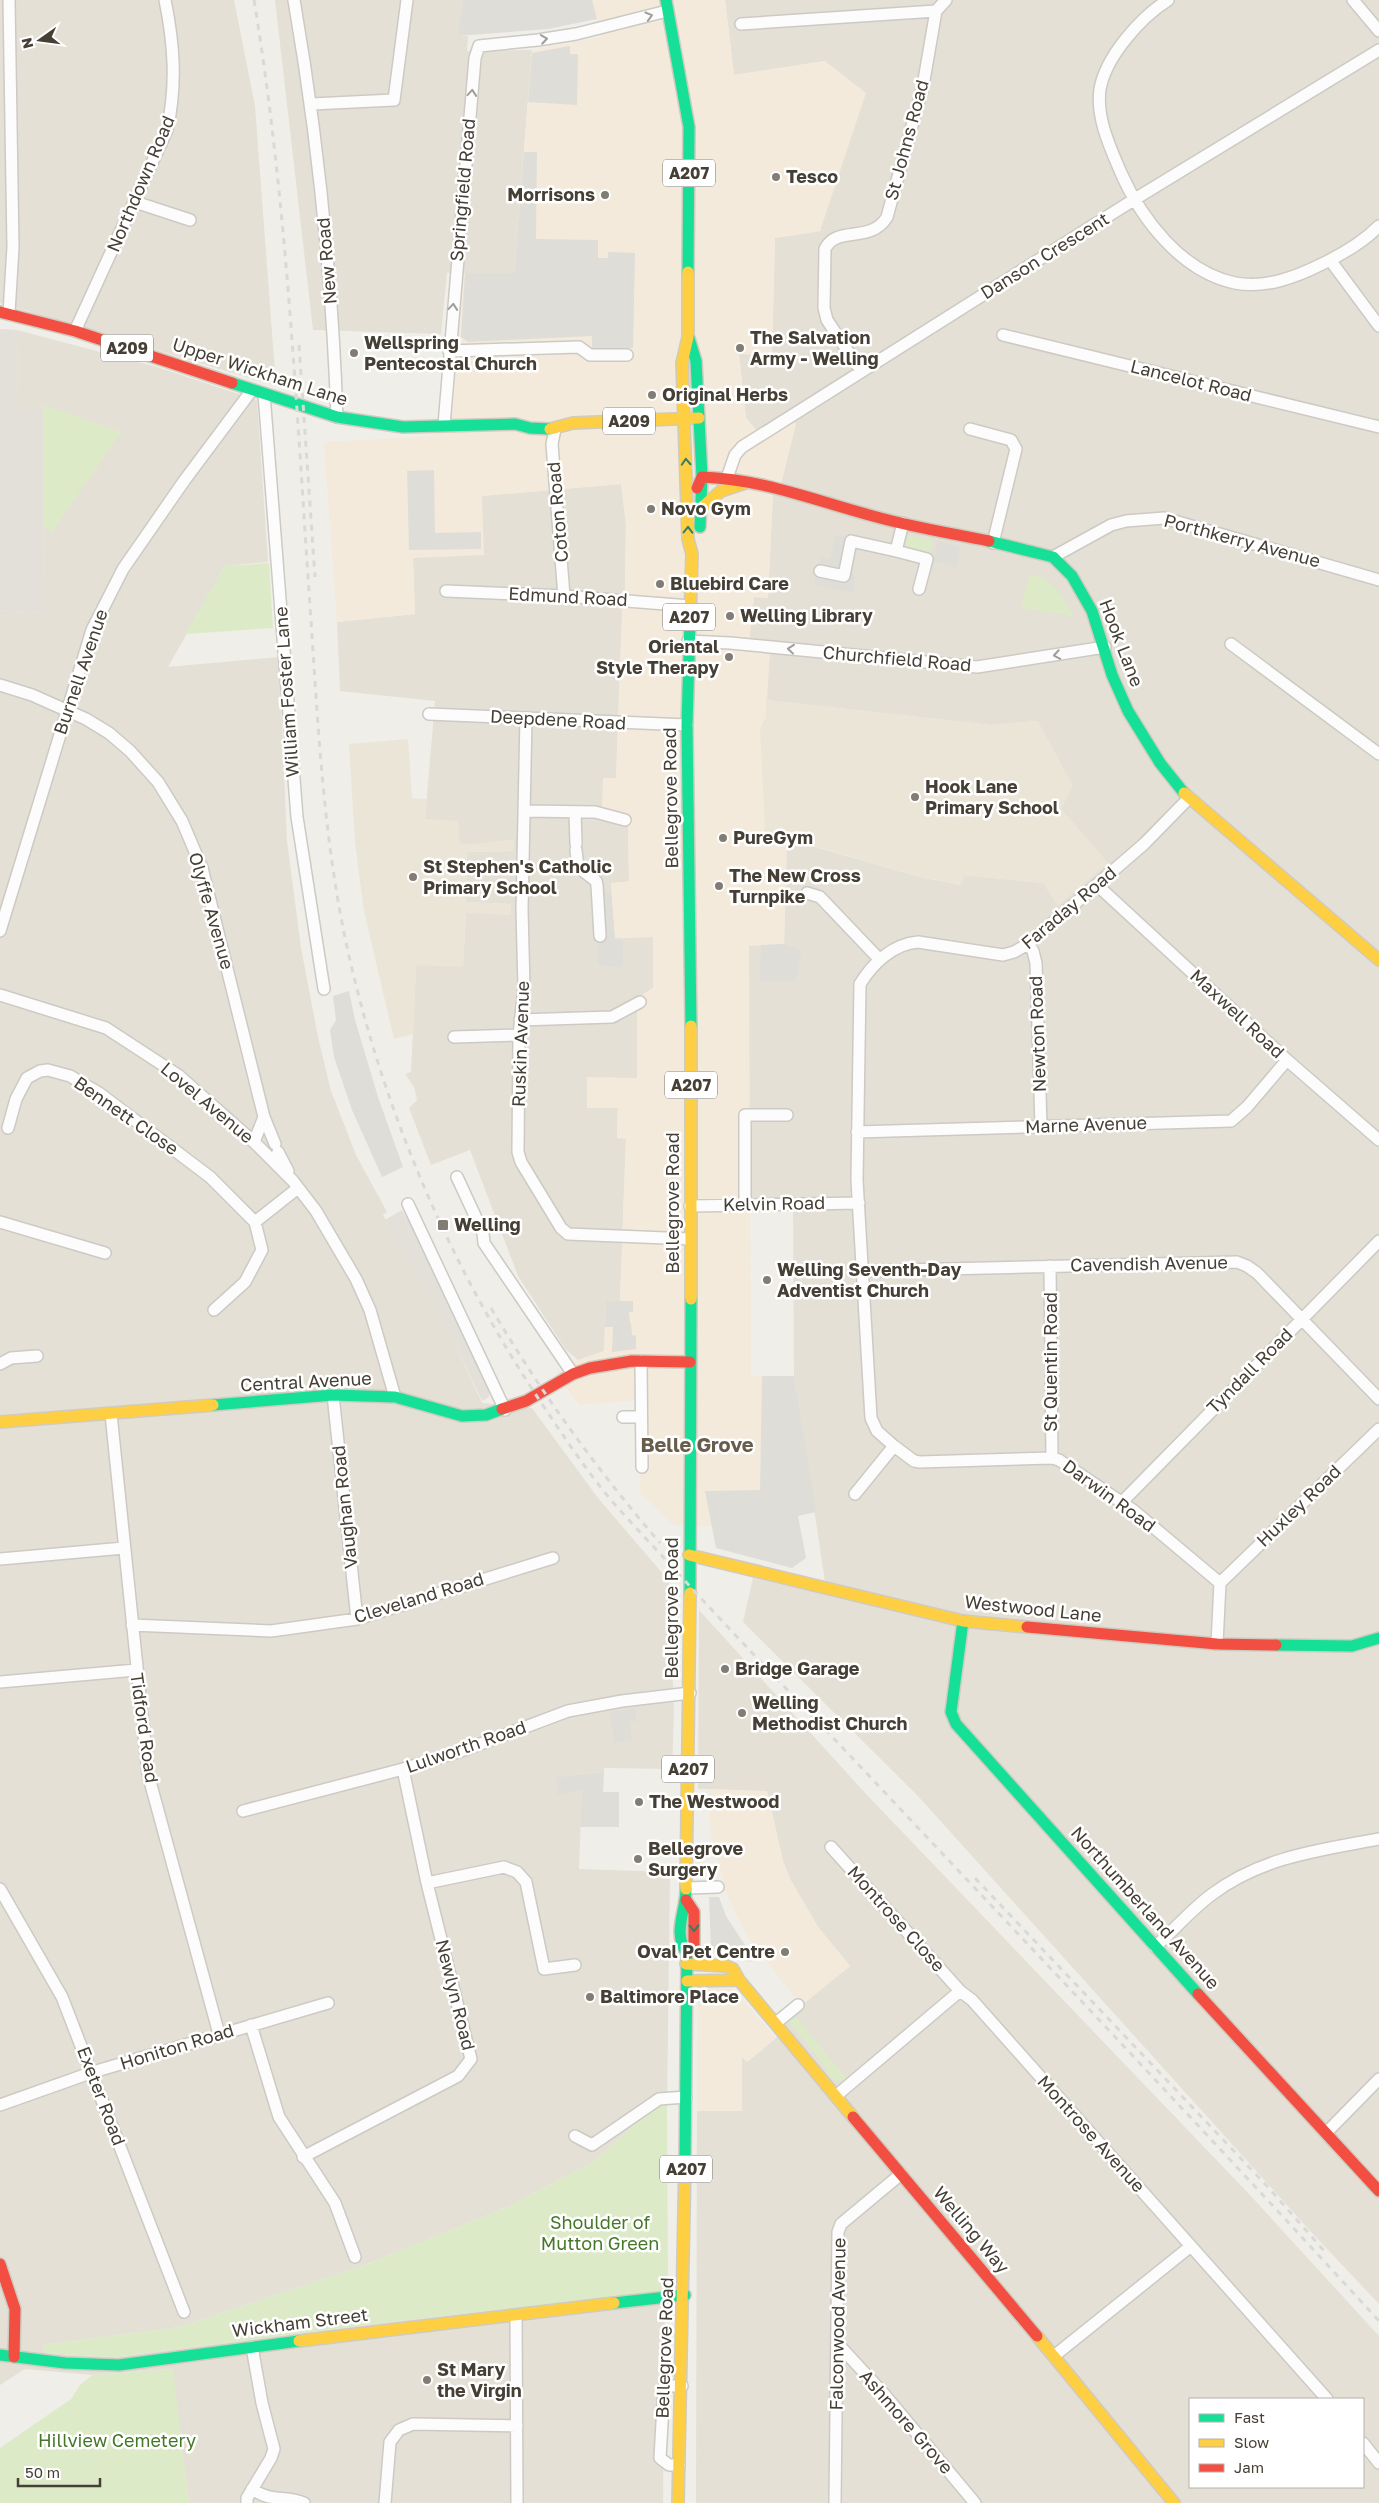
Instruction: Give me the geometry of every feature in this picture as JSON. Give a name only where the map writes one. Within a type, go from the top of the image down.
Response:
[{"type":"street","points":[[5,313],[13,247],[9,0]]},
{"type":"street","name":"Northdown Road","points":[[75,331],[167,130],[174,102],[175,64],[165,0]]},
{"type":"street","name":"New Road","points":[[294,0],[312,104],[334,339],[337,417]]},
{"type":"street","points":[[312,104],[394,100],[407,0]]},
{"type":"street","points":[[741,24],[936,11],[946,0]]},
{"type":"street","points":[[1168,0],[1132,32],[1109,66],[1101,87],[1100,111],[1104,130],[1124,180],[1135,200],[1167,242],[1183,257],[1201,269],[1235,282],[1252,284],[1288,279],[1330,260],[1364,239],[1379,226]]},
{"type":"street","points":[[1353,0],[1379,32]]},
{"type":"street","name":"Springfield Road","points":[[444,425],[475,58],[479,46],[576,34],[667,6]]},
{"type":"street","name":"A207","points":[[667,6],[689,127],[688,337],[682,363],[688,506]]},
{"type":"street","name":"St Johns Road","points":[[861,371],[827,320],[824,308],[825,249],[828,242],[834,238],[869,232],[883,224],[887,216],[923,86],[936,11]]},
{"type":"street","name":"Danson Crescent","points":[[727,478],[735,455],[742,447],[1135,200],[1379,50]]},
{"type":"street","points":[[135,202],[190,220]]},
{"type":"street","points":[[1330,260],[1379,326]]},
{"type":"street","name":"Upper Wickham Lane","points":[[5,313],[75,331],[337,417],[403,427],[515,424],[529,429],[555,429],[573,422]]},
{"type":"street","name":"Lancelot Road","points":[[1003,335],[1379,427]]},
{"type":"street","name":"A207","points":[[688,337],[696,361],[702,477],[700,539],[692,554]]},
{"type":"street","points":[[449,351],[579,347],[590,354],[627,355]]},
{"type":"street","name":"Burnell Avenue","points":[[0,931],[66,708],[92,630],[123,569],[184,481],[252,390]]},
{"type":"street","name":"William Foster Lane","points":[[264,394],[297,817],[324,989]]},
{"type":"street","name":"Upper Wickham Lane","points":[[515,424],[528,418],[555,417],[573,422],[699,418]]},
{"type":"street","name":"Coton Road","points":[[555,429],[552,444],[564,596]]},
{"type":"street","points":[[970,429],[1011,440],[1016,449],[993,543]]},
{"type":"street","points":[[688,506],[702,477],[727,478],[903,523],[1053,558]]},
{"type":"street","points":[[701,508],[721,491],[748,483]]},
{"type":"street","name":"Bellegrove Road","points":[[678,2503],[684,2295],[686,1959],[694,1946],[694,1912],[686,1894],[690,1692],[691,949],[687,725],[692,554],[688,539],[688,506]]},
{"type":"street","name":"Porthkerry Avenue","points":[[1053,558],[1111,525],[1126,521],[1164,518],[1379,580]]},
{"type":"street","points":[[896,551],[903,523]]},
{"type":"street","points":[[820,571],[844,576],[851,541],[927,559],[919,589]]},
{"type":"street","name":"Hook Lane","points":[[1053,558],[1064,567],[1079,586],[1093,613],[1114,681],[1144,738],[1164,770],[1188,799],[1377,952]]},
{"type":"street","name":"Edmund Road","points":[[446,590],[564,596],[690,606]]},
{"type":"street","name":"Churchfield Road","points":[[688,641],[730,643],[977,667],[1105,647]]},
{"type":"street","points":[[1231,644],[1379,754]]},
{"type":"street","name":"Olyffe Avenue","points":[[0,685],[66,708],[110,733],[130,750],[158,782],[182,821],[202,868],[264,1117]]},
{"type":"street","name":"Deepdene Road","points":[[429,714],[687,725]]},
{"type":"street","name":"Ruskin Avenue","points":[[526,718],[522,910],[524,988],[519,1034],[518,1152],[520,1162],[561,1228],[573,1236],[690,1239]]},
{"type":"street","name":"Faraday Road","points":[[859,1203],[857,1132],[859,993],[866,976],[880,960],[904,943],[918,942],[1003,955],[1014,952],[1028,944],[1097,885],[1164,826],[1188,799]]},
{"type":"street","points":[[524,812],[609,814],[625,820]]},
{"type":"street","points":[[575,812],[578,867],[596,881],[600,936]]},
{"type":"street","name":"Maxwell Road","points":[[1097,885],[1287,1060],[1379,1140]]},
{"type":"street","points":[[807,893],[820,897],[880,960]]},
{"type":"street","name":"Newton Road","points":[[1028,944],[1033,951],[1036,962],[1041,1126]]},
{"type":"street","name":"Lovel Avenue","points":[[0,995],[106,1028],[178,1075],[254,1142],[295,1185],[321,1219],[356,1279],[370,1310],[395,1397]]},
{"type":"street","points":[[520,1020],[612,1017],[640,1002]]},
{"type":"street","points":[[454,1037],[519,1034]]},
{"type":"street","name":"Marne Avenue","points":[[857,1132],[1231,1121],[1247,1107],[1287,1060]]},
{"type":"street","name":"Bennett Close","points":[[8,1128],[16,1099],[27,1078],[48,1070],[70,1076],[107,1098],[210,1177],[255,1222]]},
{"type":"street","points":[[745,1205],[745,1115],[787,1115]]},
{"type":"street","points":[[254,1142],[264,1117]]},
{"type":"street","name":"Lovel Avenue","points":[[264,1117],[295,1185]]},
{"type":"street","points":[[457,1177],[483,1233],[484,1243],[573,1374]]},
{"type":"street","points":[[214,1310],[246,1282],[262,1250],[255,1222],[295,1185]]},
{"type":"street","name":"Kelvin Road","points":[[690,1206],[859,1203]]},
{"type":"street","name":"Darwin Road","points":[[859,1203],[871,1418],[876,1431],[894,1446],[920,1462],[1052,1458],[1064,1462],[1122,1502],[1220,1583]]},
{"type":"street","points":[[408,1204],[505,1410]]},
{"type":"street","points":[[0,1222],[105,1253]]},
{"type":"street","name":"Tyndall Road","points":[[1122,1502],[1379,1241]]},
{"type":"street","name":"Cavendish Avenue","points":[[863,1271],[1237,1262],[1257,1273],[1300,1320],[1379,1399]]},
{"type":"street","name":"St Quentin Road","points":[[1050,1266],[1052,1458]]},
{"type":"street","points":[[0,1364],[11,1358],[38,1356]]},
{"type":"street","points":[[641,1360],[642,1468]]},
{"type":"street","name":"Central Avenue","points":[[0,1422],[333,1395],[395,1397],[462,1416],[486,1415],[505,1410],[573,1374],[609,1363],[641,1360],[690,1362]]},
{"type":"street","name":"Vaughan Road","points":[[333,1395],[357,1620]]},
{"type":"street","name":"Tidford Road","points":[[111,1414],[148,1774],[219,2034]]},
{"type":"street","points":[[0,1417],[0,1422]]},
{"type":"street","points":[[623,1417],[642,1417]]},
{"type":"street","name":"Huxley Road","points":[[1220,1583],[1379,1429]]},
{"type":"street","points":[[855,1494],[894,1446]]},
{"type":"street","points":[[0,1559],[124,1548]]},
{"type":"street","name":"Westwood Lane","points":[[689,1554],[963,1622],[1217,1644],[1352,1646],[1379,1638]]},
{"type":"street","name":"Cleveland Road","points":[[132,1625],[271,1631],[357,1620],[553,1558]]},
{"type":"street","points":[[1217,1644],[1220,1583]]},
{"type":"street","name":"Northumberland Avenue","points":[[963,1622],[951,1712],[956,1724],[1155,1947],[1379,2190]]},
{"type":"street","points":[[0,1682],[136,1670]]},
{"type":"street","name":"Lulworth Road","points":[[243,1811],[403,1769],[467,1749],[568,1711],[590,1705],[690,1692]]},
{"type":"street","name":"Newlyn Road","points":[[303,2157],[458,2076],[471,2058],[427,1883],[403,1769]]},
{"type":"street","points":[[1155,1947],[1210,1896],[1258,1867],[1295,1855],[1379,1839]]},
{"type":"street","name":"Montrose Close","points":[[831,1847],[960,1991]]},
{"type":"street","points":[[427,1883],[504,1867],[517,1872],[526,1882],[544,1969],[575,1965]]},
{"type":"street","points":[[686,1894],[718,1888]]},
{"type":"street","name":"Exeter Road","points":[[0,1889],[62,1997],[184,2312]]},
{"type":"street","name":"Welling Way","points":[[686,1959],[734,1969],[740,1980],[1054,2356],[1172,2502]]},
{"type":"street","points":[[687,1981],[740,1980]]},
{"type":"street","points":[[837,2095],[960,1991]]},
{"type":"street","name":"Montrose Avenue","points":[[960,1991],[970,1998],[1326,2398]]},
{"type":"street","name":"Honiton Road","points":[[0,2105],[92,2072],[328,2003]]},
{"type":"street","points":[[777,2022],[798,2005]]},
{"type":"street","points":[[251,2025],[279,2117],[303,2157],[335,2203],[355,2257]]},
{"type":"street","points":[[1326,2133],[1379,2079]]},
{"type":"street","points":[[575,2136],[592,2145],[659,2099],[686,2097]]},
{"type":"street","name":"Falconwood Avenue","points":[[836,2503],[838,2232],[841,2224],[901,2174]]},
{"type":"street","points":[[1054,2356],[1191,2246]]},
{"type":"street","points":[[0,2264],[15,2309],[14,2358]]},
{"type":"street","name":"Wickham Street","points":[[0,2355],[65,2363],[119,2364],[684,2295]]},
{"type":"street","points":[[516,2316],[517,2503]]},
{"type":"street","name":"Ashmore Grove","points":[[837,2343],[884,2394],[975,2503]]},
{"type":"street","points":[[246,2503],[252,2489],[272,2458],[274,2449],[260,2395],[252,2347]]},
{"type":"street","points":[[679,2465],[669,2465],[660,2458],[664,2388],[682,2386]]},
{"type":"street","points":[[386,2503],[390,2442],[399,2430],[413,2424],[518,2426]]},
{"type":"street","points":[[1364,2444],[1379,2463]]},
{"type":"street","points":[[252,2489],[270,2499],[294,2499],[304,2503]]},
{"type":"shaded area","points":[[0,0],[234,0],[255,106],[276,386],[0,303]]},
{"type":"shaded area","points":[[275,0],[463,0],[459,36],[468,36],[467,51],[532,50],[514,273],[447,273],[441,334],[313,330]]},
{"type":"shaded area","points":[[463,0],[592,0],[597,19],[548,29],[458,36]]},
{"type":"shaded area","points":[[592,0],[725,0],[734,75],[825,61],[866,93],[820,231],[775,238],[772,355],[739,354],[746,418],[756,430],[787,411],[796,424],[782,481],[773,493],[768,598],[754,597],[748,649],[770,650],[766,717],[760,728],[765,832],[787,839],[784,944],[749,946],[751,1376],[762,1376],[760,1491],[706,1491],[712,1526],[675,1526],[640,1493],[641,1400],[579,1405],[556,1373],[578,1360],[604,1351],[606,1301],[620,1301],[626,1139],[617,1138],[618,1108],[587,1108],[587,1077],[637,1078],[637,998],[653,988],[653,937],[615,938],[611,883],[629,881],[628,818],[602,807],[603,778],[616,778],[623,590],[625,590],[626,524],[621,484],[482,496],[484,555],[413,558],[415,614],[337,622],[324,442],[434,436],[455,366],[460,273],[514,273],[532,50],[601,37]]},
{"type":"shaded area","points":[[725,0],[1379,0],[1379,2304],[1313,2234],[917,1795],[743,1622],[753,1578],[827,1595],[794,1376],[793,1201],[749,1201],[749,945],[784,944],[787,839],[920,877],[961,885],[963,875],[1043,883],[1107,863],[1061,809],[1038,721],[991,725],[766,700],[770,650],[748,649],[754,597],[768,598],[773,493],[756,430],[746,418],[739,354],[772,355],[775,238],[821,231],[825,61],[734,75]]},
{"type":"shaded area","points":[[570,46],[570,54],[578,54],[577,105],[528,102],[532,53]]},
{"type":"shaded area","points":[[524,152],[537,152],[536,239],[598,240],[598,258],[608,258],[608,252],[635,253],[633,348],[592,349],[592,336],[468,342],[461,337],[465,273],[514,273]]},
{"type":"shaded area","points":[[0,329],[17,330],[18,408],[43,408],[44,613],[0,610]]},
{"type":"shaded area","points":[[17,330],[157,367],[257,400],[268,562],[225,566],[168,667],[279,657],[287,841],[301,948],[318,1037],[331,1091],[356,1155],[387,1212],[383,1215],[452,1337],[482,1403],[532,1408],[598,1498],[669,1581],[674,1712],[672,1769],[604,1768],[604,1772],[557,1777],[582,1790],[579,1869],[670,1872],[667,2106],[658,2103],[593,2162],[509,2206],[365,2265],[179,2327],[42,2345],[45,2353],[113,2357],[390,2322],[665,2292],[663,2503],[189,2503],[172,2369],[92,2375],[25,2369],[0,2385],[0,610],[44,613],[43,408],[18,408]]},
{"type":"shaded area","points":[[434,470],[435,533],[481,532],[481,549],[409,550],[407,471]]},
{"type":"shaded area","points":[[621,484],[626,524],[625,591],[623,590],[616,778],[603,779],[618,812],[628,818],[629,882],[611,883],[615,938],[653,937],[653,988],[637,998],[637,1078],[587,1078],[618,1108],[617,1138],[626,1138],[620,1301],[606,1302],[604,1351],[578,1360],[566,1350],[518,1276],[470,1150],[431,1165],[409,1108],[417,1100],[414,1087],[405,1074],[411,1072],[416,965],[463,966],[466,913],[510,904],[466,902],[467,852],[513,851],[514,840],[466,845],[458,843],[425,819],[435,701],[340,691],[337,622],[415,614],[413,558],[482,496]]},
{"type":"shaded area","points":[[836,535],[847,537],[841,562],[856,577],[852,593],[814,584],[821,557],[830,559]]},
{"type":"shaded area","points":[[938,541],[961,547],[957,567],[933,561]]},
{"type":"shaded area","name":"Hook Lane Primary School","points":[[766,700],[991,725],[1038,721],[1073,786],[1061,809],[1108,863],[1058,906],[1043,883],[964,875],[962,885],[920,877],[765,832],[760,728],[766,717]]},
{"type":"shaded area","name":"St Stephen's Catholic Primary School","points":[[408,739],[412,798],[427,799],[425,819],[458,821],[459,843],[466,845],[514,839],[513,851],[467,852],[466,902],[511,904],[511,915],[466,913],[463,966],[416,965],[413,1034],[394,1039],[364,911],[355,843],[349,744]]},
{"type":"shaded area","points":[[611,892],[615,940],[623,940],[623,966],[618,968],[598,964],[598,941],[593,941],[593,893]]},
{"type":"shaded area","points":[[784,944],[802,951],[795,981],[760,981],[761,945]]},
{"type":"shaded area","points":[[349,991],[355,1020],[378,1097],[403,1167],[382,1177],[352,1110],[334,1057],[330,1030],[336,1020],[333,996]]},
{"type":"shaded area","points":[[402,1210],[417,1236],[489,1391],[489,1397],[482,1401],[452,1337],[385,1220]]},
{"type":"shaded area","points":[[606,1301],[633,1301],[633,1312],[629,1312],[632,1335],[636,1336],[636,1349],[612,1352],[613,1327],[605,1327]]},
{"type":"shaded area","points":[[762,1376],[794,1376],[816,1512],[798,1516],[806,1558],[792,1568],[716,1548],[705,1491],[760,1490]]},
{"type":"shaded area","points":[[699,1610],[867,1795],[1249,2194],[1379,2336],[1379,2503],[696,2503],[697,2111],[742,2111],[742,2056],[747,2062],[787,2029],[781,2021],[850,1966],[818,1927],[790,1879],[783,1861],[767,1791],[698,1789]]},
{"type":"shaded area","points":[[635,1708],[636,1721],[629,1722],[632,1740],[614,1743],[610,1712]]},
{"type":"shaded area","points":[[604,1772],[603,1792],[619,1792],[619,1827],[580,1827],[582,1790],[558,1795],[556,1777]]},
{"type":"shaded area","points":[[709,1789],[767,1791],[783,1861],[790,1879],[818,1927],[850,1966],[801,2006],[747,1936],[727,1895],[710,1830]]},
{"type":"shaded area","points":[[709,1897],[719,1897],[726,1916],[754,1959],[749,1962],[733,1956],[716,1954],[711,1948]]},
{"type":"shaded area","points":[[722,1985],[734,1990],[776,2038],[747,2062],[742,2057],[742,2111],[697,2111],[698,1999],[710,1986]]},
{"type":"green space","points":[[43,405],[121,432],[52,532],[43,525]]},
{"type":"green space","points":[[907,535],[933,541],[931,550],[920,551],[911,549],[905,544]]},
{"type":"green space","points":[[269,563],[273,628],[185,634],[225,566]]},
{"type":"green space","points":[[1030,574],[1052,584],[1074,616],[1021,608]]},
{"type":"green space","points":[[793,2013],[847,2079],[839,2081],[830,2077],[826,2067],[790,2023],[789,2020]]},
{"type":"green space","name":"Shoulder of Mutton Green","points":[[658,2103],[667,2106],[668,2283],[665,2292],[390,2322],[113,2357],[45,2353],[42,2345],[179,2327],[365,2265],[509,2206],[593,2162]]},
{"type":"green space","name":"Hillview Cemetery","points":[[173,2369],[189,2503],[0,2503],[0,2448],[71,2399],[80,2385],[92,2375]]},
{"type":"railway","points":[[254,0],[275,151],[283,227],[319,738],[333,869],[349,956],[381,1073],[424,1187],[450,1243],[477,1297],[507,1350],[566,1439],[611,1500],[1379,2321]]},
{"type":"railway","points":[[299,345],[315,577]]},
{"type":"railway","points":[[491,1308],[510,1340],[570,1429],[613,1486],[660,1543]]},
{"type":"railway","points":[[975,1878],[1268,2187],[1327,2254]]},
{"type":"traffic: fast","points":[[666,0],[689,127],[688,272]]},
{"type":"traffic: fast","points":[[689,338],[696,361],[702,477],[700,527]]},
{"type":"traffic: fast","points":[[232,383],[337,417],[403,427],[515,424],[530,428],[550,429]]},
{"type":"traffic: fast","points":[[989,541],[1053,557],[1072,576],[1092,611],[1112,675],[1128,711],[1160,763],[1184,793]]},
{"type":"traffic: fast","points":[[690,621],[687,725],[691,1026]]},
{"type":"traffic: fast","points":[[690,1593],[691,1299]]},
{"type":"traffic: fast","points":[[213,1405],[333,1395],[395,1397],[462,1416],[486,1415],[502,1409]]},
{"type":"traffic: fast","points":[[963,1621],[951,1712],[956,1724],[1198,1994]]},
{"type":"traffic: fast","points":[[1276,1645],[1352,1646],[1379,1638]]},
{"type":"traffic: fast","points":[[685,2162],[687,1954],[683,1946],[680,1930],[686,1889]]},
{"type":"traffic: fast","points":[[614,2303],[685,2295]]},
{"type":"traffic: fast","points":[[0,2355],[65,2363],[119,2365],[299,2341]]},
{"type":"traffic: slow","points":[[688,272],[688,337],[682,363],[688,539],[692,554],[690,621]]},
{"type":"traffic: slow","points":[[550,429],[573,423],[699,418]]},
{"type":"traffic: slow","points":[[701,508],[721,491],[745,483]]},
{"type":"traffic: slow","points":[[1184,793],[1379,960]]},
{"type":"traffic: slow","points":[[691,1026],[691,1299]]},
{"type":"traffic: slow","points":[[0,1422],[213,1405]]},
{"type":"traffic: slow","points":[[689,1555],[963,1621],[1027,1627]]},
{"type":"traffic: slow","points":[[686,1889],[690,1593]]},
{"type":"traffic: slow","points":[[686,1964],[726,1966],[733,1969],[739,1980],[853,2117]]},
{"type":"traffic: slow","points":[[687,1981],[739,1980]]},
{"type":"traffic: slow","points":[[678,2503],[685,2162]]},
{"type":"traffic: slow","points":[[299,2341],[614,2303]]},
{"type":"traffic: slow","points":[[1037,2336],[1174,2503]]},
{"type":"traffic: jam","points":[[0,312],[75,331],[232,383]]},
{"type":"traffic: jam","points":[[697,488],[702,477],[746,482],[902,523],[989,541]]},
{"type":"traffic: jam","points":[[502,1409],[526,1401],[573,1374],[590,1368],[632,1361],[690,1362]]},
{"type":"traffic: jam","points":[[1027,1627],[1217,1644],[1276,1645]]},
{"type":"traffic: jam","points":[[686,1900],[694,1912],[694,1946],[687,1954]]},
{"type":"traffic: jam","points":[[1198,1994],[1379,2191]]},
{"type":"traffic: jam","points":[[853,2117],[1037,2336]]},
{"type":"traffic: jam","points":[[0,2264],[15,2309],[14,2357]]},
{"type":"place","name":"Tesco","points":[[776,177]]},
{"type":"place","name":"Morrisons","points":[[605,195]]},
{"type":"place","name":"The Salvation Army - Welling","points":[[740,348]]},
{"type":"place","name":"Wellspring Pentecostal Church","points":[[354,353]]},
{"type":"place","name":"Original Herbs","points":[[652,395]]},
{"type":"place","name":"Novo Gym","points":[[651,509]]},
{"type":"place","name":"Bluebird Care","points":[[660,584]]},
{"type":"place","name":"Welling Library","points":[[730,616]]},
{"type":"place","name":"Oriental Style Therapy","points":[[729,657]]},
{"type":"place","name":"Hook Lane Primary School","points":[[915,797]]},
{"type":"place","name":"PureGym","points":[[723,838]]},
{"type":"place","name":"St Stephen's Catholic Primary School","points":[[413,877]]},
{"type":"place","name":"The New Cross Turnpike","points":[[719,886]]},
{"type":"place","name":"Welling","points":[[443,1225]]},
{"type":"place","name":"Welling Seventh-Day Adventist Church","points":[[767,1280]]},
{"type":"place","name":"Bridge Garage","points":[[725,1669]]},
{"type":"place","name":"Welling Methodist Church","points":[[742,1713]]},
{"type":"place","name":"The Westwood","points":[[639,1802]]},
{"type":"place","name":"Bellegrove Surgery","points":[[638,1859]]},
{"type":"place","name":"Oval Pet Centre","points":[[785,1952]]},
{"type":"place","name":"Baltimore Place","points":[[590,1997]]},
{"type":"place","name":"St Mary the Virgin","points":[[427,2380]]},
{"type":"district","name":"Belle Grove","points":[[697,1445]]}]
